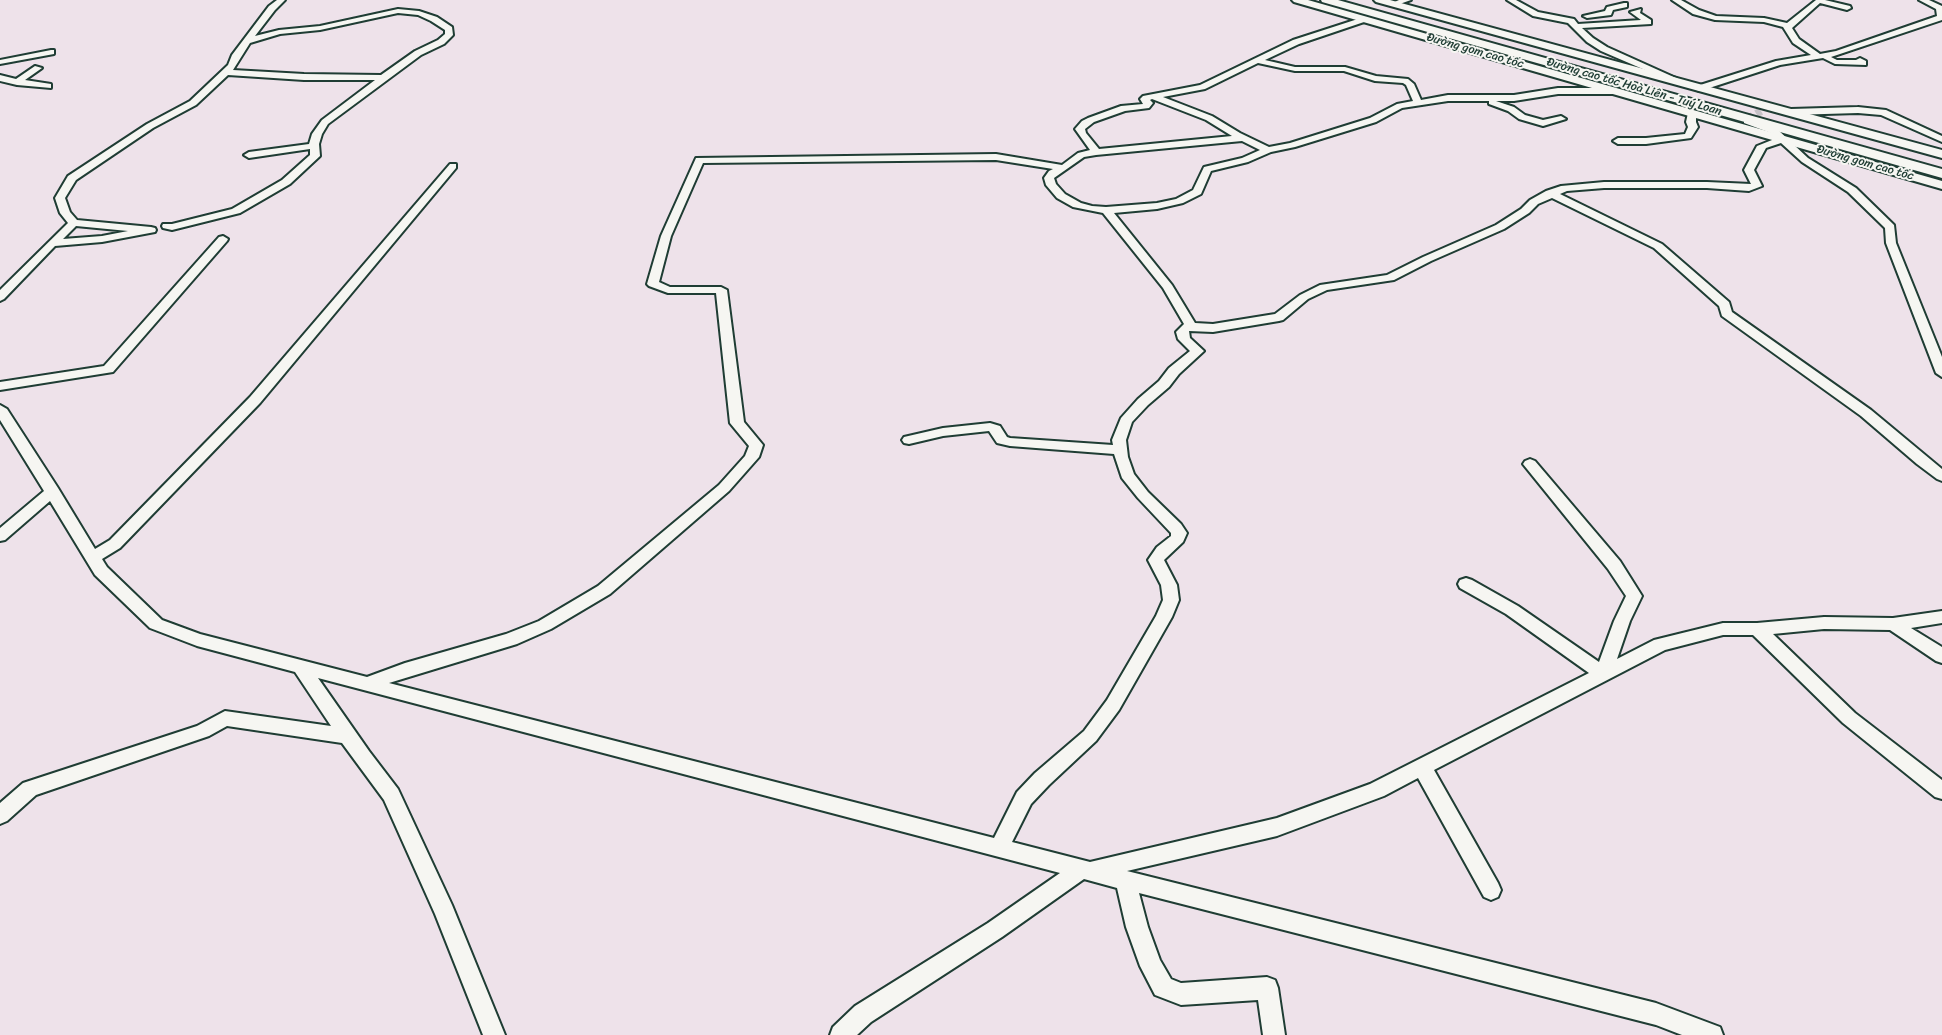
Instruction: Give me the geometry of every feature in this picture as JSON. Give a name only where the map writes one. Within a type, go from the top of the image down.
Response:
[{"type":"highway","name":"Đường cao tốc Hoà Liên - Tuý Loan","points":[[1326,0],[1942,174]]},
{"type":"highway","name":"Đường cao tốc Hoà Liên - Tuý Loan","points":[[1351,0],[1942,165]]},
{"type":"main road","name":"Đường gom cao tốc","points":[[1297,0],[1942,185]]},
{"type":"main road","name":"Đường gom cao tốc","points":[[1379,0],[1700,88],[1765,109],[1790,112],[1942,154]]},
{"type":"street","points":[[151,230],[74,223],[65,213],[60,198],[72,178],[143,130],[193,102],[232,66],[235,57],[272,8],[281,0]]},
{"type":"street","points":[[1394,4],[1407,0]]},
{"type":"street","points":[[1511,0],[1536,14],[1571,21],[1590,40],[1604,49],[1682,83]]},
{"type":"street","points":[[1676,0],[1696,12],[1714,18],[1749,19]]},
{"type":"street","points":[[1847,8],[1820,0],[1787,28],[1792,38],[1822,57],[1835,62],[1863,63],[1860,60]]},
{"type":"street","points":[[1700,88],[1779,62],[1822,57],[1849,50],[1941,18],[1940,8],[1923,0]]},
{"type":"street","points":[[1546,16],[1608,13],[1610,9],[1624,5]]},
{"type":"street","points":[[52,243],[102,239],[151,230],[166,222],[172,227],[236,211],[286,182],[302,170],[316,156],[314,146],[317,134],[325,122],[418,53],[441,42],[449,35],[449,29],[434,19],[419,13],[398,11],[320,28],[279,32],[247,41]]},
{"type":"street","points":[[1577,26],[1648,22],[1633,12]]},
{"type":"street","points":[[1724,12],[1749,19],[1791,26]]},
{"type":"street","points":[[1096,152],[1081,133],[1080,129],[1085,123],[1124,108],[1146,106],[1149,103],[1145,99],[1202,87],[1296,42],[1364,19]]},
{"type":"street","points":[[0,62],[51,52]]},
{"type":"street","points":[[1260,60],[1295,69],[1345,69],[1375,78],[1405,81],[1410,84],[1418,103]]},
{"type":"street","points":[[17,82],[38,68]]},
{"type":"street","points":[[226,72],[304,77],[383,78]]},
{"type":"street","points":[[0,78],[48,86]]},
{"type":"street","points":[[1243,138],[1096,152],[1082,155],[1064,168],[1052,173],[1049,178],[1055,192],[1077,205],[1092,209],[1106,210],[1157,206],[1179,201],[1197,192],[1207,169],[1245,160],[1268,150],[1292,145],[1372,120],[1400,106],[1445,98],[1514,98],[1558,91],[1615,91]]},
{"type":"street","points":[[1154,98],[1209,118],[1268,150]]},
{"type":"street","points":[[1481,98],[1511,109],[1522,117],[1541,123],[1561,119]]},
{"type":"street","points":[[1790,112],[1858,110],[1883,112],[1942,139]]},
{"type":"street","points":[[1828,112],[1834,124]]},
{"type":"street","points":[[1618,140],[1646,142],[1688,136],[1693,127],[1691,122],[1692,113]]},
{"type":"street","points":[[1746,120],[1774,131],[1781,140],[1805,160],[1852,190],[1890,227],[1891,243],[1942,373]]},
{"type":"street","points":[[999,848],[1024,798],[1042,779],[1090,736],[1113,705],[1164,617],[1171,600],[1169,585],[1156,560],[1162,551],[1178,538],[1179,533],[1127,475],[1119,440],[1126,421],[1143,402],[1164,384],[1174,371],[1198,352],[1184,339],[1182,332],[1185,328],[1191,326],[1213,328],[1279,317],[1304,297],[1324,287],[1390,278],[1500,227],[1550,193],[1571,187],[1604,185],[1707,185],[1749,188],[1757,186],[1750,170],[1756,156],[1762,146],[1781,140]]},
{"type":"street","points":[[249,155],[314,146]]},
{"type":"street","points":[[367,684],[404,670],[510,639],[545,625],[615,581],[724,488],[752,457],[756,445],[737,424],[721,290],[668,290],[653,284],[666,236],[699,160],[996,157],[1064,168]]},
{"type":"street","points":[[93,557],[115,544],[255,400],[453,166]]},
{"type":"street","points":[[1550,193],[1658,246],[1725,306],[1726,313],[1866,413],[1922,462],[1942,476]]},
{"type":"street","points":[[1106,210],[1168,287],[1191,326]]},
{"type":"street","points":[[0,297],[74,223]]},
{"type":"street","points":[[0,386],[108,369],[223,239]]},
{"type":"street","points":[[0,409],[101,570],[156,624],[197,640],[999,848],[1656,1014],[1712,1035]]},
{"type":"street","points":[[909,440],[943,432],[990,427],[995,429],[1002,440],[1010,442],[1120,450]]},
{"type":"street","points":[[1530,464],[1614,565],[1634,596],[1622,621],[1602,674]]},
{"type":"street","points":[[0,536],[53,491]]},
{"type":"street","points":[[1466,584],[1512,610],[1602,674]]},
{"type":"street","points":[[841,1035],[863,1014],[1086,870],[1277,827],[1377,790],[1660,645],[1724,629],[1757,629],[1824,623],[1893,624],[1942,617]]},
{"type":"street","points":[[1893,624],[1942,656]]},
{"type":"street","points":[[1757,629],[1849,718],[1942,791]]},
{"type":"street","points":[[301,667],[391,795],[445,912],[494,1035]]},
{"type":"street","points":[[0,815],[30,789],[203,731],[225,718],[349,736]]},
{"type":"street","points":[[1422,767],[1490,890]]},
{"type":"street","points":[[1125,880],[1142,943],[1151,966],[1163,986],[1181,994],[1267,988],[1274,1035]]},
{"type":"tunnel","points":[[1746,120],[1761,111]]}]
